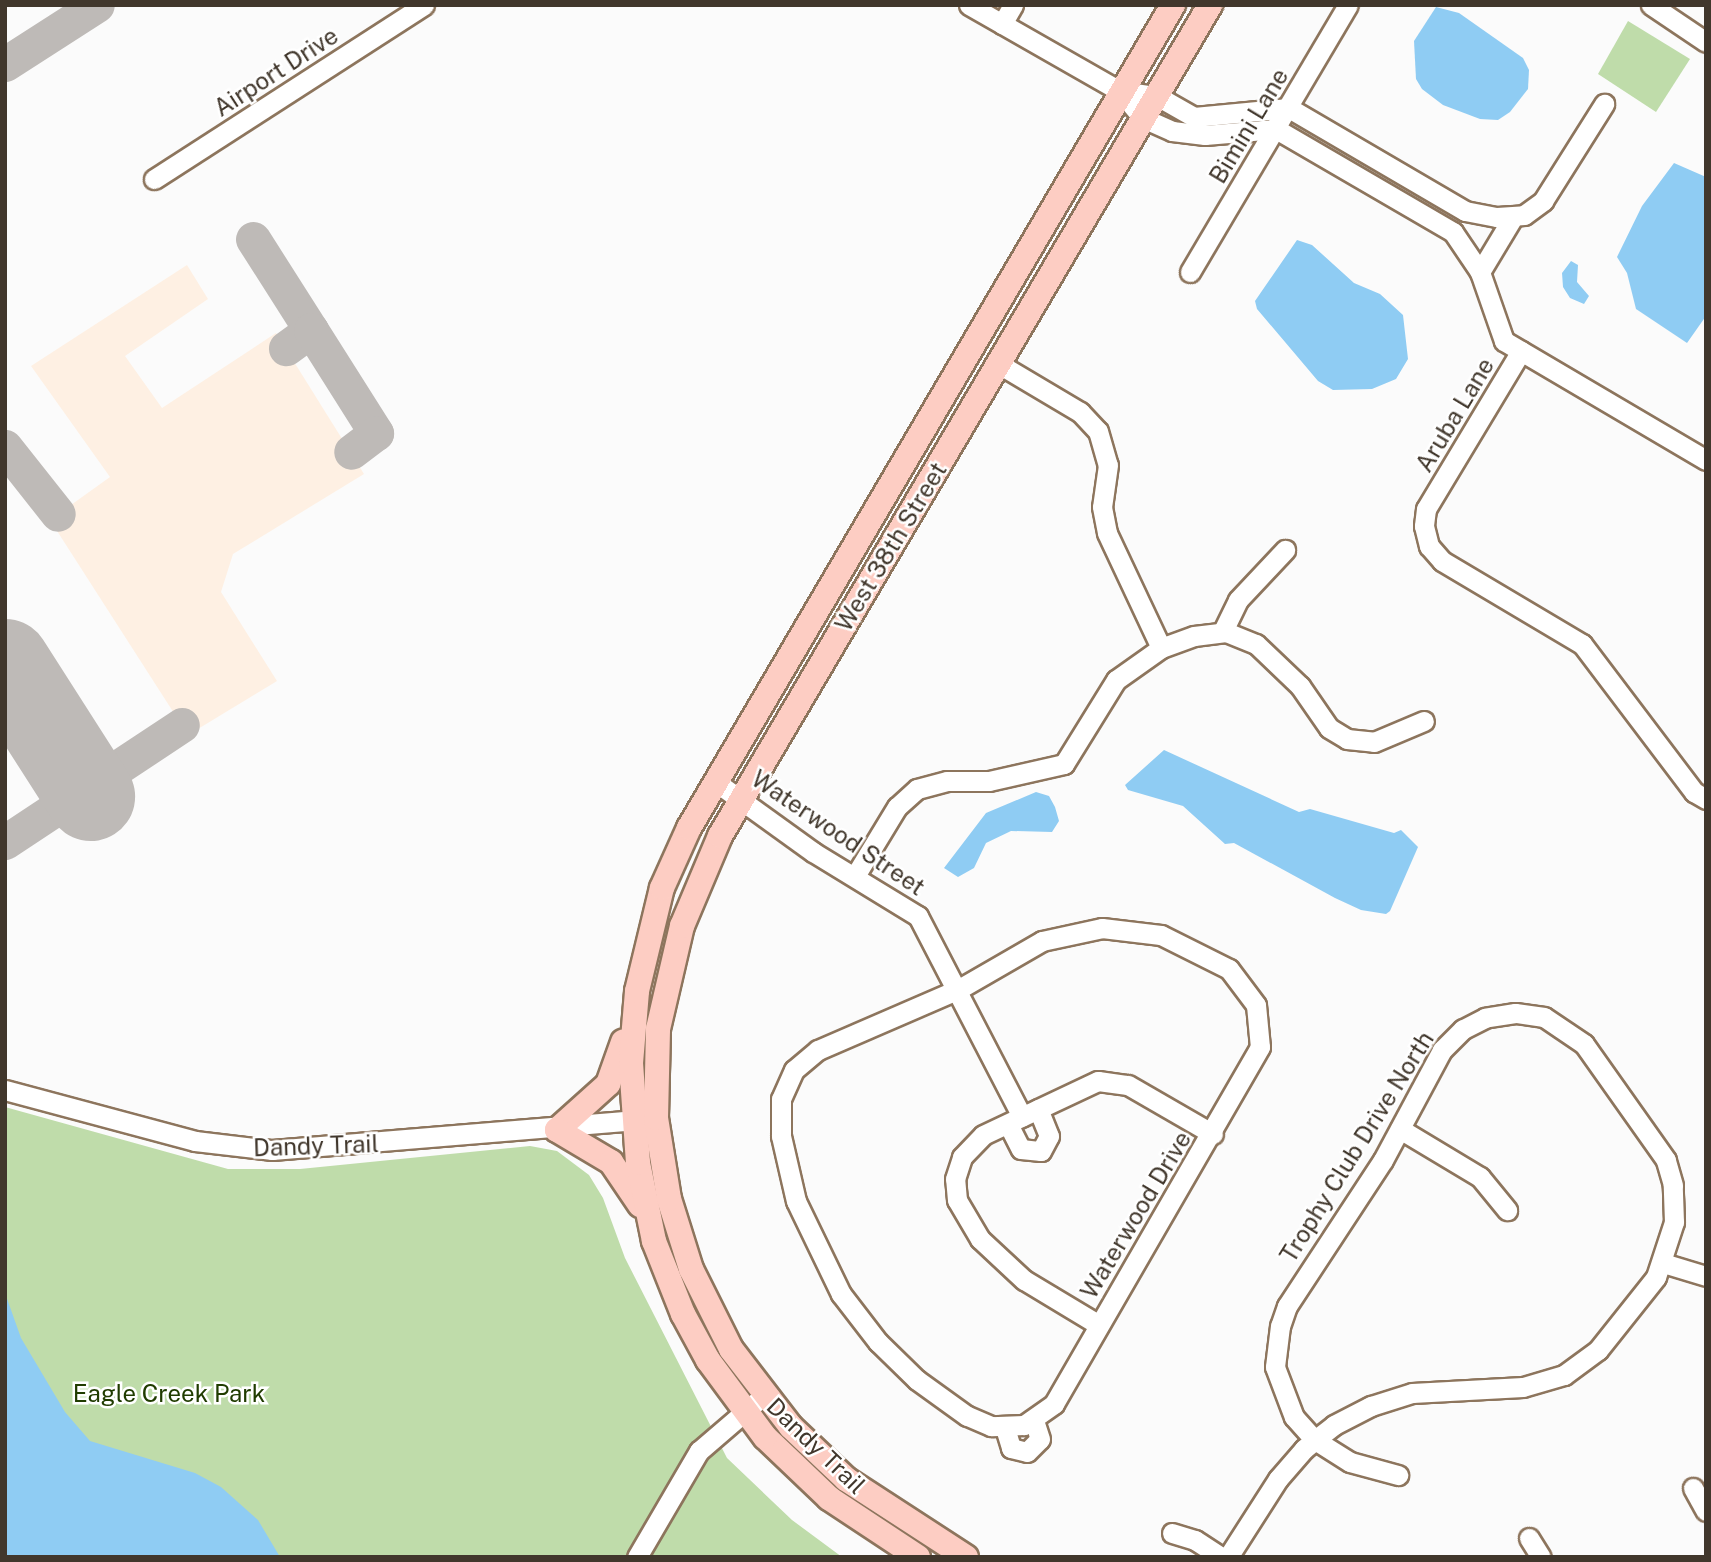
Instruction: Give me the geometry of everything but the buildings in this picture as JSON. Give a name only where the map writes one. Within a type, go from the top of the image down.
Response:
[{"type":"main road","name":"West 38th Street","points":[[645,1120],[631,1063],[636,991],[662,888],[681,844],[1120,91],[1173,5]]},
{"type":"main road","name":"West 38th Street","points":[[645,1120],[658,1029],[674,954],[700,878],[742,798],[1210,5]]},
{"type":"main road","points":[[636,991],[608,1084],[557,1130],[611,1162],[649,1220]]},
{"type":"main road","name":"Dandy Trail","points":[[645,1120],[649,1220],[683,1314],[708,1360],[744,1411],[829,1498],[918,1557]]},
{"type":"main road","name":"Dandy Trail","points":[[645,1120],[691,1269],[731,1349],[764,1396],[846,1479],[966,1557]]},
{"type":"street","name":"Airport Drive","points":[[154,179],[424,5]]},
{"type":"street","points":[[969,5],[1120,91],[1143,118],[1172,131],[1205,135],[1276,130],[1453,232],[1480,272],[1504,341],[1706,460]]},
{"type":"street","points":[[1002,24],[1013,5]]},
{"type":"street","name":"Bimini Lane","points":[[1190,272],[1348,5]]},
{"type":"street","points":[[1651,5],[1706,42]]},
{"type":"street","points":[[1120,91],[1157,96],[1194,117],[1289,108],[1465,211],[1513,217],[1529,212],[1547,197],[1604,104]]},
{"type":"street","points":[[1453,232],[1465,211]]},
{"type":"street","points":[[1480,272],[1513,217]]},
{"type":"street","name":"Aruba Lane","points":[[1521,351],[1430,504],[1424,533],[1436,556],[1582,644],[1694,792],[1706,799]]},
{"type":"street","points":[[999,365],[1084,415],[1098,431],[1108,465],[1102,507],[1107,533],[1161,648]]},
{"type":"street","points":[[1223,631],[1238,600],[1285,550]]},
{"type":"street","points":[[855,876],[897,807],[917,789],[947,780],[989,781],[1064,764],[1116,680],[1161,648],[1223,631],[1246,637],[1268,654],[1300,686],[1329,728],[1347,739],[1374,742],[1424,721]]},
{"type":"street","name":"Waterwood Street","points":[[716,782],[742,798],[813,852],[918,916],[959,989],[1023,1117]]},
{"type":"street","name":"Waterwood Drive","points":[[1119,928],[1173,939],[1223,966],[1245,985],[1258,1010],[1261,1028],[1256,1058],[1054,1404],[1020,1424],[972,1419],[904,1368],[866,1328],[826,1268],[796,1201],[780,1124],[782,1093],[803,1061],[818,1050],[959,989],[1042,941],[1083,930],[1119,928]]},
{"type":"street","name":"Trophy Club Drive North","points":[[1398,1475],[1360,1467],[1315,1440],[1294,1417],[1280,1391],[1275,1355],[1287,1306],[1400,1129],[1442,1050],[1474,1023],[1496,1015],[1526,1013],[1555,1022],[1576,1036],[1650,1132],[1666,1160],[1675,1210],[1663,1263]]},
{"type":"street","points":[[1099,1325],[1010,1269],[980,1239],[959,1207],[955,1179],[962,1157],[983,1135],[1086,1084],[1110,1081],[1133,1088],[1213,1134]]},
{"type":"street","name":"Dandy Trail","points":[[5,1090],[172,1135],[248,1149],[312,1150],[645,1120]]},
{"type":"street","points":[[1023,1117],[1049,1136],[1045,1147],[1038,1152],[1021,1149],[1023,1117]]},
{"type":"street","points":[[1400,1129],[1480,1177],[1507,1210]]},
{"type":"street","points":[[1228,1557],[1278,1479],[1315,1440],[1363,1409],[1412,1393],[1536,1385],[1564,1375],[1598,1350],[1647,1290],[1663,1263],[1706,1276]]},
{"type":"street","points":[[637,1557],[699,1451],[764,1396]]},
{"type":"street","points":[[1693,1489],[1706,1511]]},
{"type":"street","points":[[1172,1532],[1197,1541],[1220,1557]]},
{"type":"street","points":[[1529,1538],[1541,1557]]},
{"type":"shaded area","points":[[187,265],[208,299],[125,356],[162,408],[276,333],[364,474],[233,554],[221,592],[277,681],[188,735],[50,520],[110,477],[31,366]]},
{"type":"green space","points":[[1628,21],[1690,59],[1656,112],[1598,74]]},
{"type":"green space","name":"Eagle Creek Park","points":[[5,1107],[228,1169],[300,1169],[530,1146],[557,1151],[589,1175],[603,1198],[625,1258],[727,1458],[792,1520],[842,1557],[5,1557]]},
{"type":"water","points":[[1436,7],[1459,13],[1523,58],[1529,70],[1528,89],[1510,112],[1498,120],[1480,119],[1443,105],[1422,89],[1416,79],[1414,41]]},
{"type":"water","points":[[1674,163],[1706,177],[1706,316],[1687,343],[1636,309],[1627,273],[1617,257],[1642,206]]},
{"type":"water","points":[[1297,240],[1312,245],[1354,283],[1380,294],[1403,315],[1408,359],[1396,379],[1372,389],[1333,390],[1318,381],[1257,309],[1255,301]]},
{"type":"water","points":[[1571,261],[1578,265],[1577,282],[1589,296],[1584,304],[1570,298],[1563,287],[1562,273]]},
{"type":"water","points":[[1164,750],[1299,812],[1310,809],[1394,833],[1401,830],[1418,847],[1390,911],[1386,914],[1361,910],[1335,898],[1234,843],[1225,844],[1183,806],[1128,790],[1125,785]]},
{"type":"water","points":[[1036,792],[1049,796],[1055,807],[1059,821],[1052,832],[1011,831],[986,843],[974,868],[958,877],[944,868],[986,813]]},
{"type":"water","points":[[5,1293],[21,1338],[65,1412],[90,1441],[195,1473],[221,1487],[258,1520],[280,1557],[5,1557]]},
{"type":"taxiway","points":[[5,64],[97,5]]},
{"type":"taxiway","points":[[253,239],[311,330],[286,348]]},
{"type":"taxiway","points":[[311,330],[376,433],[351,452]]},
{"type":"taxiway","points":[[5,447],[58,514]]},
{"type":"taxiway","points":[[5,842],[182,725]]},
{"type":"runway","points":[[5,663],[90,796]]}]
